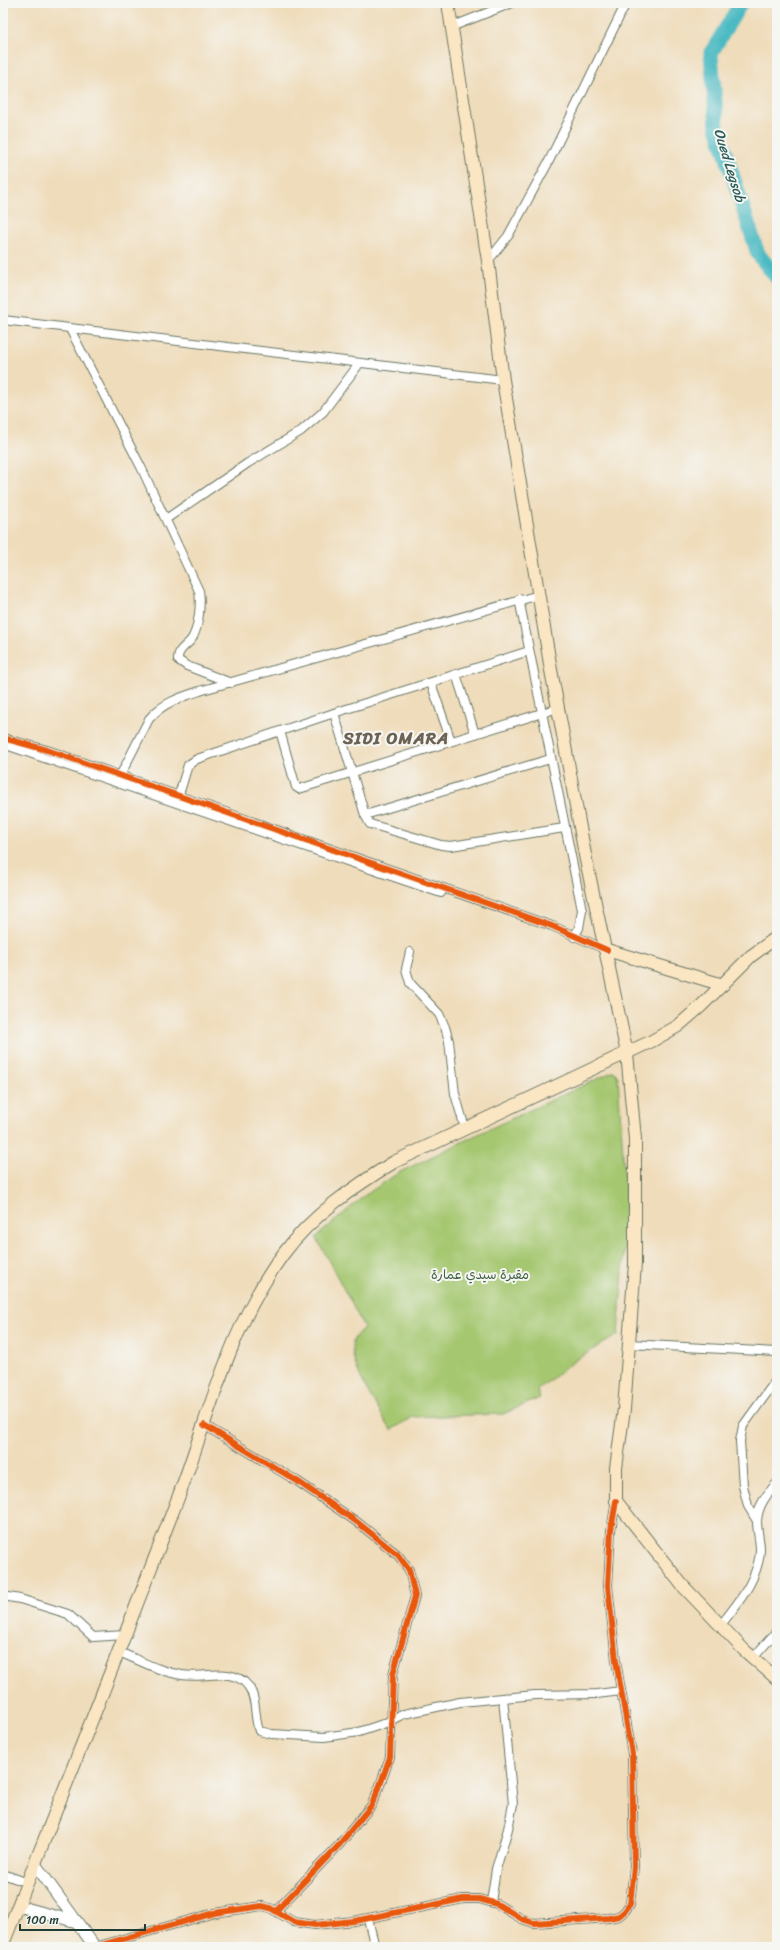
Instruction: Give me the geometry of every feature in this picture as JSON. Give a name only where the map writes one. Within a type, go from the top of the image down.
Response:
[{"type":"main road","points":[[448,3],[488,261],[503,380],[558,708],[586,860],[607,950],[628,1053],[636,1195],[635,1264],[629,1344],[616,1468],[616,1501],[682,1586],[720,1626],[777,1679]]},
{"type":"main road","points":[[3,1944],[119,1652],[179,1495],[231,1346],[243,1319],[285,1252],[310,1225],[339,1200],[366,1179],[394,1162],[628,1053],[678,1026],[723,985],[750,956],[777,937]]},
{"type":"main road","points":[[607,950],[723,985]]},
{"type":"street","points":[[451,27],[512,3]]},
{"type":"street","points":[[488,261],[508,236],[541,177],[626,3]]},
{"type":"street","points":[[3,320],[359,364],[457,373],[503,380]]},
{"type":"street","points":[[70,329],[166,519],[199,591],[201,604],[193,635],[179,653],[178,660],[187,666],[231,683]]},
{"type":"street","points":[[166,519],[248,463],[300,431],[323,412],[359,364]]},
{"type":"street","points":[[120,776],[149,719],[168,702],[203,690],[539,594]]},
{"type":"street","points":[[519,599],[571,863],[582,910],[579,928],[574,937]]},
{"type":"street","points":[[178,800],[187,769],[192,762],[334,713],[529,652]]},
{"type":"street","points":[[456,674],[476,734]]},
{"type":"street","points":[[431,682],[451,741]]},
{"type":"street","points":[[280,731],[297,789],[558,708]]},
{"type":"street","points":[[334,713],[365,814],[370,824],[441,845],[460,845],[564,828]]},
{"type":"street","points":[[3,738],[47,750],[120,776],[178,800]]},
{"type":"street","points":[[3,744],[178,800],[502,912],[552,926],[562,932],[607,950]]},
{"type":"street","points":[[365,814],[550,759]]},
{"type":"street","points":[[571,863],[586,860]]},
{"type":"street","points":[[582,910],[598,911]]},
{"type":"street","points":[[410,952],[406,969],[410,983],[439,1014],[445,1027],[449,1041],[455,1094],[465,1128]]},
{"type":"street","points":[[629,1344],[777,1352]]},
{"type":"street","points":[[720,1626],[744,1595],[758,1565],[760,1540],[757,1521],[748,1506],[743,1486],[740,1440],[743,1426],[776,1381]]},
{"type":"street","points":[[204,1425],[297,1481],[357,1522],[398,1556],[409,1570],[415,1596],[393,1674],[388,1766],[371,1806],[339,1845],[276,1911]]},
{"type":"street","points":[[757,1521],[763,1500],[777,1484]]},
{"type":"street","points":[[35,1864],[95,1947],[214,1913],[262,1906],[276,1911],[294,1922],[315,1925],[368,1919],[463,1899],[485,1900],[491,1902],[522,1919],[534,1923],[614,1917],[626,1911],[630,1904],[634,1868],[632,1754],[612,1631],[608,1586],[611,1530],[616,1501]]},
{"type":"street","points":[[3,1596],[20,1599],[68,1614],[93,1637],[125,1635]]},
{"type":"street","points":[[753,1658],[777,1631]]},
{"type":"street","points":[[119,1652],[168,1672],[180,1675],[201,1677],[224,1674],[240,1678],[250,1688],[257,1726],[262,1733],[324,1737],[359,1732],[391,1721],[404,1714],[460,1702],[535,1695],[597,1694],[622,1691]]},
{"type":"street","points":[[491,1902],[496,1870],[506,1836],[513,1804],[503,1698]]},
{"type":"street","points":[[3,1874],[28,1883]]},
{"type":"street","points":[[18,1906],[78,1922]]},
{"type":"street","points":[[368,1919],[375,1947]]},
{"type":"green space","name":"مقبرة سيدي عمارة","points":[[614,1071],[618,1077],[627,1219],[618,1335],[577,1359],[537,1390],[540,1398],[503,1414],[413,1417],[391,1430],[372,1399],[358,1372],[354,1359],[352,1348],[354,1339],[364,1327],[316,1237],[364,1196],[398,1173]]},
{"type":"waterway","name":"Oued Legsob","points":[[741,3],[711,53],[717,127],[758,254],[777,278]]},
{"type":"cycle path","points":[[3,738],[47,750],[552,926],[607,950]]},
{"type":"cycle path","points":[[204,1425],[297,1481],[357,1522],[398,1555],[409,1570],[415,1596],[393,1674],[390,1757],[379,1788],[371,1806],[339,1845],[276,1911]]},
{"type":"cycle path","points":[[95,1947],[214,1913],[262,1906],[270,1908],[294,1922],[315,1925],[354,1921],[463,1899],[479,1899],[497,1904],[522,1919],[534,1923],[609,1918],[619,1916],[625,1911],[630,1904],[634,1867],[632,1754],[616,1661],[608,1586],[611,1530],[616,1501]]},
{"type":"district","name":"SIDI OMARA","points":[[396,738]]}]
